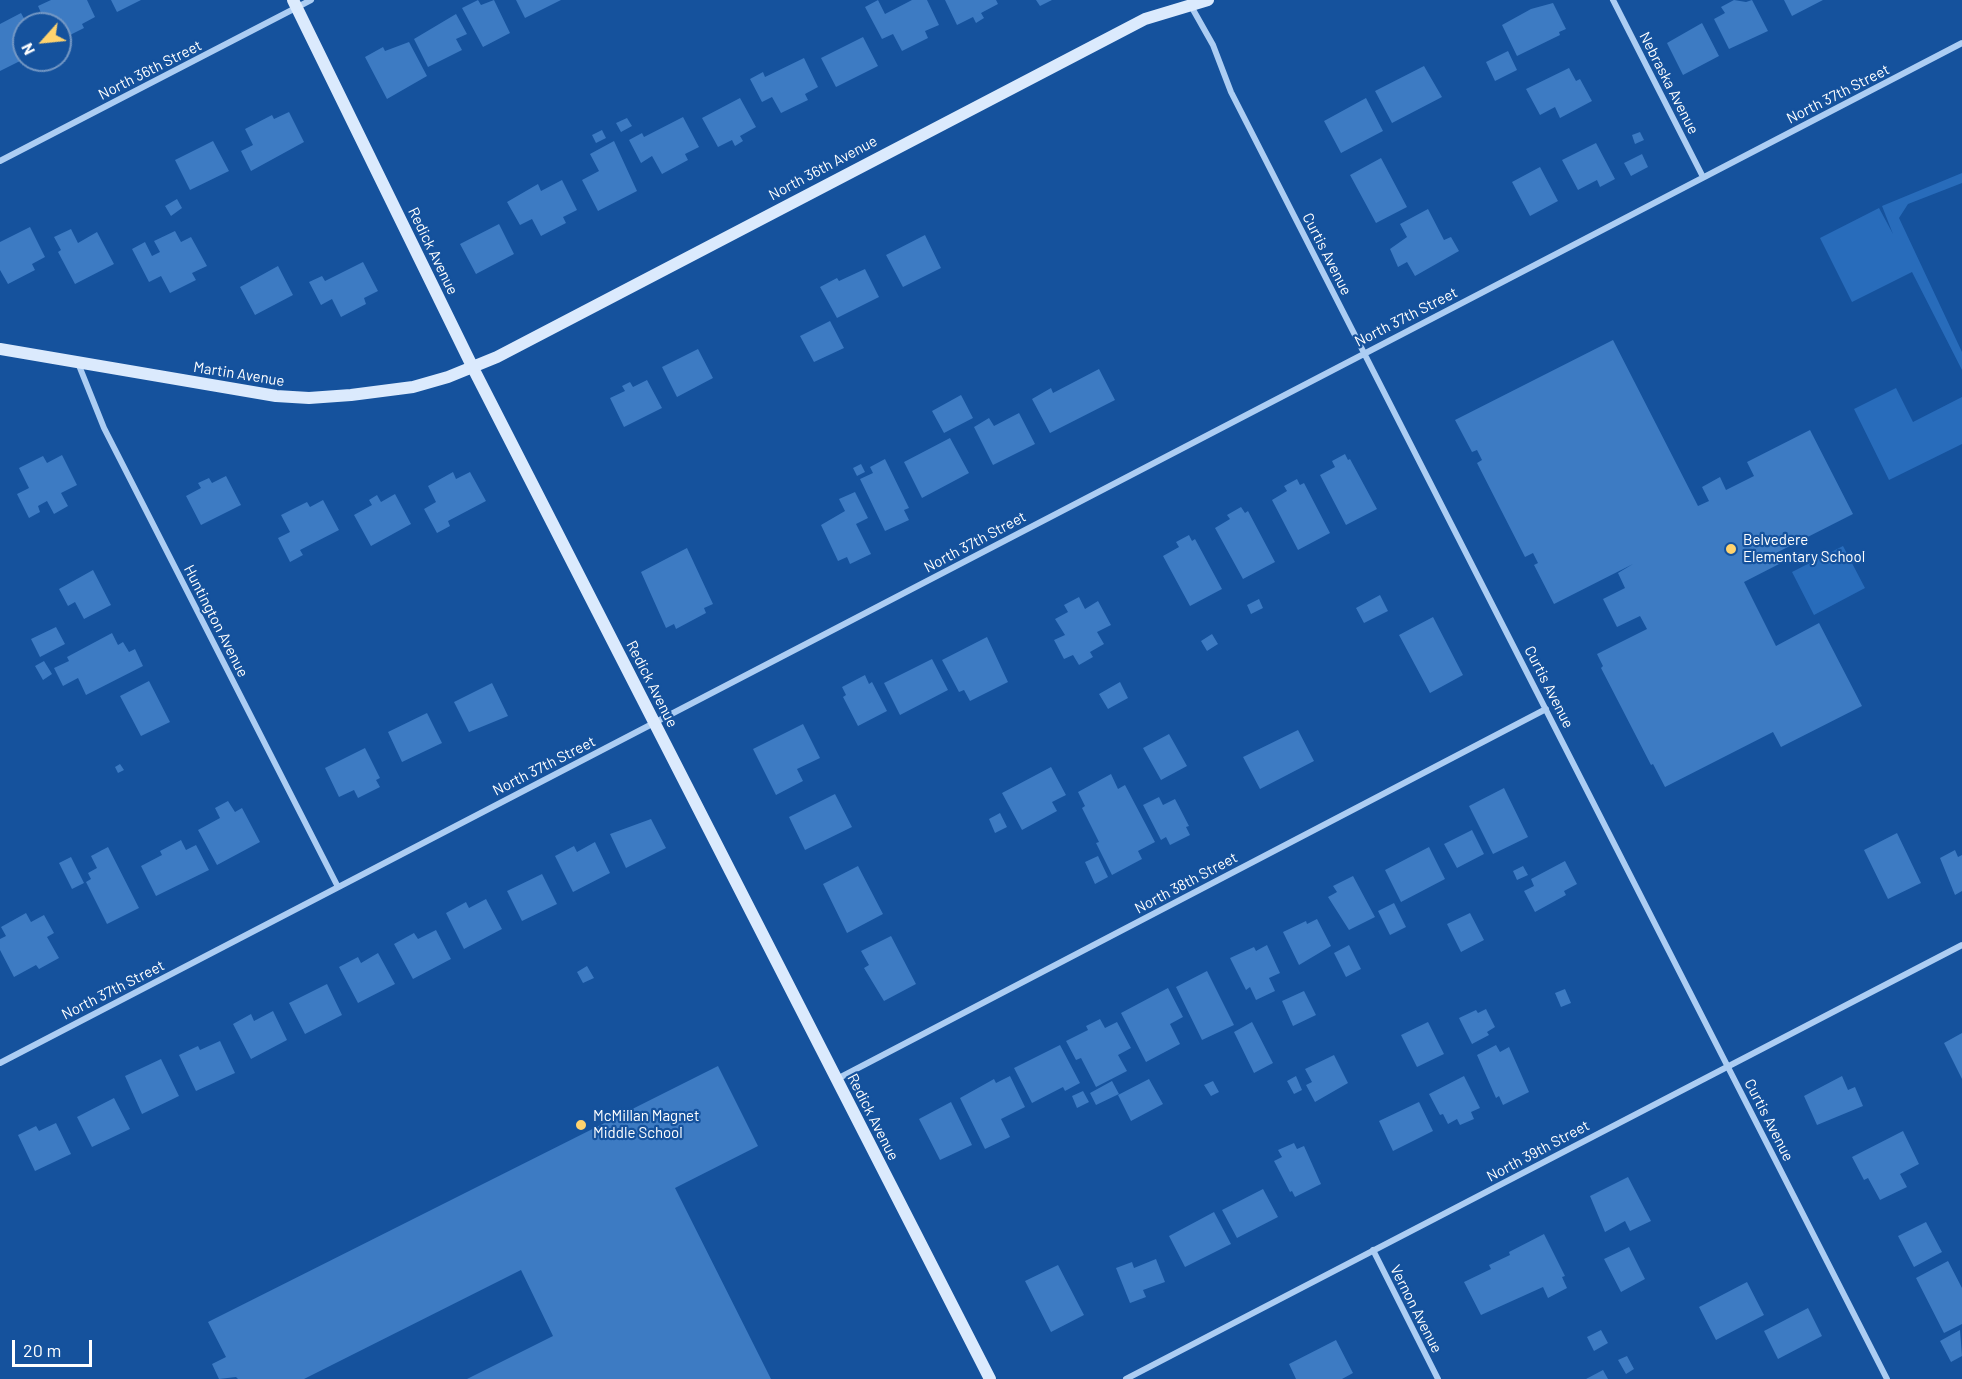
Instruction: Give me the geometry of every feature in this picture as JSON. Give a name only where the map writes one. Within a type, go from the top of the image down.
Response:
[{"type":"street","name":"North 36th Street","points":[[0,161],[295,4],[311,0]]},
{"type":"street","name":"North 36th Avenue","points":[[473,368],[1145,19],[1189,3],[1208,0]]},
{"type":"street","name":"Nebraska Avenue","points":[[1613,0],[1703,177]]},
{"type":"street","name":"Curtis Avenue","points":[[1189,3],[1213,45],[1231,92],[1887,1379]]},
{"type":"street","name":"Redick Avenue","points":[[295,4],[473,368],[990,1379]]},
{"type":"street","name":"North 37th Street","points":[[0,1063],[1962,43]]},
{"type":"street","name":"Martin Avenue","points":[[0,350],[276,396],[309,398],[413,387],[473,368]]},
{"type":"street","name":"Huntington Avenue","points":[[78,363],[104,428],[338,887]]},
{"type":"street","name":"North 38th Street","points":[[837,1079],[1546,709]]},
{"type":"street","name":"North 39th Street","points":[[1126,1379],[1962,945]]},
{"type":"street","name":"Vernon Avenue","points":[[1373,1250],[1438,1379]]},
{"type":"shaded area","points":[[1962,173],[1962,183],[1908,204],[1899,218],[1962,352],[1962,370],[1912,272],[1852,302],[1820,238],[1879,208],[1893,234],[1882,206]]},
{"type":"shaded area","points":[[1896,388],[1913,422],[1962,397],[1962,444],[1889,480],[1854,409]]},
{"type":"shaded area","points":[[1843,546],[1865,588],[1814,615],[1792,572]]},
{"type":"building","points":[[51,0],[87,0],[95,17],[82,24],[84,28],[72,34],[72,12],[41,12],[38,6]]},
{"type":"building","points":[[111,0],[141,0],[117,12]]},
{"type":"building","points":[[478,0],[481,5],[494,0],[510,33],[483,47],[462,8]]},
{"type":"building","points":[[516,0],[561,0],[525,18]]},
{"type":"building","points":[[878,0],[885,14],[912,0],[927,0],[939,25],[925,31],[928,38],[902,51],[893,34],[882,39],[865,7]]},
{"type":"building","points":[[945,0],[996,0],[998,4],[981,13],[984,18],[976,23],[973,17],[957,25]]},
{"type":"building","points":[[1036,0],[1052,0],[1040,6]]},
{"type":"building","points":[[1734,0],[1746,2],[1752,0],[1768,31],[1729,49],[1714,19],[1725,13],[1721,7]]},
{"type":"building","points":[[1784,0],[1823,0],[1792,16]]},
{"type":"building","points":[[1553,3],[1566,29],[1559,32],[1560,35],[1517,56],[1502,25],[1531,9]]},
{"type":"building","points":[[456,14],[467,34],[456,39],[462,50],[428,67],[414,39]]},
{"type":"building","points":[[12,18],[12,65],[0,71],[0,24]]},
{"type":"building","points":[[1702,23],[1719,56],[1683,75],[1667,43]]},
{"type":"building","points":[[863,37],[878,66],[836,87],[821,58]]},
{"type":"building","points":[[409,42],[427,76],[387,99],[365,57],[383,47],[385,51]]},
{"type":"building","points":[[1508,51],[1517,70],[1495,81],[1486,62]]},
{"type":"building","points":[[804,58],[818,87],[805,94],[808,100],[781,113],[772,97],[762,102],[750,79],[763,72],[765,77]]},
{"type":"building","points":[[1424,66],[1442,97],[1392,123],[1375,91]]},
{"type":"building","points":[[1569,68],[1576,81],[1580,79],[1592,101],[1560,118],[1555,107],[1540,115],[1526,89]]},
{"type":"building","points":[[740,98],[756,127],[740,136],[743,141],[735,146],[732,140],[718,147],[702,118]]},
{"type":"building","points":[[1366,98],[1383,131],[1341,153],[1324,121]]},
{"type":"building","points":[[289,112],[304,142],[251,171],[241,151],[253,145],[245,129],[272,115],[274,119]]},
{"type":"building","points":[[683,117],[699,147],[685,154],[688,160],[662,174],[652,156],[641,163],[629,140],[642,133],[644,137]]},
{"type":"building","points":[[627,118],[632,126],[621,132],[616,123]]},
{"type":"building","points":[[602,130],[606,138],[596,143],[592,135]]},
{"type":"building","points":[[1640,132],[1644,140],[1635,144],[1632,135]]},
{"type":"building","points":[[213,141],[229,171],[190,190],[175,160]]},
{"type":"building","points":[[614,141],[637,191],[598,211],[582,180],[599,171],[590,154]]},
{"type":"building","points":[[1596,143],[1615,179],[1600,187],[1597,180],[1578,190],[1562,160]]},
{"type":"building","points":[[1642,154],[1648,167],[1631,176],[1624,163]]},
{"type":"building","points":[[1381,158],[1407,207],[1376,223],[1350,175]]},
{"type":"building","points":[[1540,167],[1558,201],[1530,216],[1512,182]]},
{"type":"building","points":[[562,180],[577,210],[563,217],[566,223],[541,236],[532,219],[520,225],[507,202],[538,184],[541,191]]},
{"type":"building","points":[[177,199],[182,208],[171,216],[165,206]]},
{"type":"building","points":[[1428,209],[1444,240],[1451,237],[1459,251],[1415,276],[1407,262],[1398,267],[1390,249],[1407,237],[1400,224]]},
{"type":"building","points":[[499,224],[514,254],[476,274],[460,244]]},
{"type":"building","points":[[30,227],[45,257],[32,264],[35,270],[8,284],[0,270],[0,242]]},
{"type":"building","points":[[71,229],[78,243],[97,232],[114,264],[75,284],[58,252],[61,250],[54,237]]},
{"type":"building","points":[[175,231],[181,242],[191,237],[207,266],[192,273],[196,280],[170,293],[161,276],[149,282],[132,249],[145,242],[152,256],[160,252],[154,241]]},
{"type":"building","points":[[925,235],[941,268],[903,287],[886,255]]},
{"type":"building","points":[[363,262],[378,291],[364,298],[366,304],[341,317],[332,299],[321,305],[309,282],[322,276],[325,281]]},
{"type":"building","points":[[278,266],[293,295],[255,315],[240,287]]},
{"type":"building","points":[[865,269],[879,297],[837,318],[820,287],[837,278],[839,281]]},
{"type":"building","points":[[830,321],[844,348],[814,362],[800,336]]},
{"type":"building","points":[[1613,340],[1698,506],[1709,501],[1702,487],[1720,477],[1726,490],[1754,476],[1747,462],[1810,430],[1853,514],[1776,553],[1781,563],[1744,582],[1776,646],[1819,623],[1862,706],[1781,747],[1773,732],[1665,787],[1653,764],[1651,765],[1601,668],[1603,666],[1597,654],[1647,629],[1640,616],[1617,627],[1603,599],[1625,588],[1618,573],[1633,564],[1554,604],[1534,565],[1538,563],[1533,553],[1525,557],[1477,463],[1482,460],[1477,450],[1472,452],[1455,420]]},
{"type":"building","points":[[698,349],[713,378],[677,397],[662,367]]},
{"type":"building","points":[[1099,369],[1115,400],[1050,433],[1032,399],[1051,388],[1053,393]]},
{"type":"building","points":[[647,380],[662,408],[624,427],[610,398],[625,391],[622,386],[630,382],[633,387]]},
{"type":"building","points":[[961,395],[973,418],[944,433],[932,411]]},
{"type":"building","points":[[1019,413],[1035,444],[993,465],[974,427],[989,418],[994,426]]},
{"type":"building","points":[[950,438],[969,473],[922,498],[904,462]]},
{"type":"building","points":[[1345,454],[1348,460],[1350,459],[1377,509],[1346,525],[1320,475],[1335,467],[1332,461]]},
{"type":"building","points":[[62,455],[77,485],[61,493],[68,506],[54,514],[47,501],[38,506],[40,512],[29,518],[17,494],[29,488],[19,468],[43,456],[47,463]]},
{"type":"building","points":[[885,459],[909,508],[904,510],[909,520],[885,531],[860,479],[873,473],[870,467]]},
{"type":"building","points":[[861,464],[865,472],[857,476],[853,468]]},
{"type":"building","points":[[453,472],[456,479],[470,472],[486,501],[448,521],[450,526],[437,533],[424,509],[436,502],[428,486]]},
{"type":"building","points":[[226,476],[241,505],[201,525],[186,496],[201,488],[198,483],[209,478],[212,483]]},
{"type":"building","points":[[1297,479],[1300,485],[1304,483],[1330,533],[1298,550],[1272,500],[1287,491],[1284,486]]},
{"type":"building","points":[[855,492],[868,518],[856,524],[871,554],[850,564],[847,557],[838,561],[821,525],[845,511],[839,499]]},
{"type":"building","points":[[395,494],[411,524],[371,546],[354,515],[372,505],[369,500],[377,495],[381,502]]},
{"type":"building","points":[[323,500],[339,530],[300,550],[303,555],[290,562],[278,538],[290,532],[281,515],[307,502],[310,507]]},
{"type":"building","points":[[1241,507],[1245,513],[1248,511],[1275,562],[1243,579],[1215,528],[1230,519],[1227,515]]},
{"type":"building","points":[[1189,535],[1192,541],[1195,539],[1222,589],[1190,606],[1163,556],[1179,547],[1176,542]]},
{"type":"building","points":[[687,548],[713,604],[704,608],[706,613],[676,629],[674,624],[666,628],[641,572]]},
{"type":"building","points":[[93,570],[111,605],[84,619],[75,602],[68,606],[59,589]]},
{"type":"building","points":[[1380,595],[1388,611],[1364,623],[1356,608]]},
{"type":"building","points":[[1079,597],[1085,609],[1098,601],[1111,625],[1097,632],[1104,644],[1090,652],[1093,657],[1079,665],[1073,655],[1064,659],[1054,640],[1065,635],[1055,619],[1068,612],[1064,605]]},
{"type":"building","points":[[1259,599],[1263,608],[1251,614],[1247,605]]},
{"type":"building","points":[[1433,617],[1463,675],[1430,693],[1399,635]]},
{"type":"building","points":[[56,627],[65,644],[40,657],[31,639]]},
{"type":"building","points":[[112,633],[118,645],[123,642],[129,652],[135,649],[143,666],[86,695],[78,678],[63,686],[54,668],[69,661],[67,657]]},
{"type":"building","points":[[1212,634],[1218,644],[1207,651],[1201,641]]},
{"type":"building","points":[[987,637],[1008,682],[970,701],[964,690],[959,692],[942,660]]},
{"type":"building","points":[[932,659],[948,690],[900,715],[884,683]]},
{"type":"building","points":[[44,661],[52,674],[43,680],[35,666]]},
{"type":"building","points":[[865,675],[869,684],[872,682],[887,711],[858,726],[843,697],[846,695],[842,687]]},
{"type":"building","points":[[149,681],[170,722],[141,736],[120,696]]},
{"type":"building","points":[[1120,682],[1128,698],[1108,709],[1099,694]]},
{"type":"building","points":[[492,683],[508,716],[469,732],[454,702]]},
{"type":"building","points":[[427,713],[442,743],[402,762],[388,732]]},
{"type":"building","points":[[803,724],[820,758],[797,769],[803,781],[776,795],[753,749]]},
{"type":"building","points":[[1298,730],[1314,761],[1260,789],[1243,757]]},
{"type":"building","points":[[1169,734],[1187,766],[1161,780],[1143,748]]},
{"type":"building","points":[[365,748],[380,778],[376,780],[380,787],[358,798],[354,790],[339,797],[325,768]]},
{"type":"building","points":[[120,764],[124,770],[118,773],[115,767]]},
{"type":"building","points":[[1051,767],[1066,795],[1052,802],[1057,811],[1022,830],[1002,793]]},
{"type":"building","points":[[1111,774],[1118,789],[1125,785],[1155,842],[1138,851],[1142,859],[1112,875],[1096,843],[1099,842],[1082,808],[1085,806],[1078,792]]},
{"type":"building","points":[[1504,788],[1528,837],[1493,854],[1469,806]]},
{"type":"building","points":[[835,794],[852,827],[805,850],[789,817]]},
{"type":"building","points":[[1159,797],[1163,805],[1175,799],[1189,826],[1186,827],[1190,835],[1170,845],[1166,837],[1161,840],[1143,805]]},
{"type":"building","points":[[228,801],[235,812],[242,808],[260,842],[217,865],[198,830],[220,818],[215,808]]},
{"type":"building","points":[[1000,813],[1007,827],[995,833],[989,819]]},
{"type":"building","points":[[651,819],[666,848],[626,868],[610,834]]},
{"type":"building","points":[[1472,830],[1484,854],[1457,868],[1444,844]]},
{"type":"building","points":[[1897,833],[1921,883],[1888,899],[1864,850]]},
{"type":"building","points":[[181,840],[186,850],[196,845],[209,870],[156,896],[141,866],[162,855],[160,851]]},
{"type":"building","points":[[595,842],[610,873],[573,892],[555,856],[574,846],[577,852]]},
{"type":"building","points":[[108,847],[139,908],[107,924],[86,882],[91,879],[88,873],[97,868],[91,856]]},
{"type":"building","points":[[1429,847],[1445,879],[1401,902],[1385,870]]},
{"type":"building","points":[[1955,850],[1958,857],[1962,855],[1962,891],[1955,895],[1940,858]]},
{"type":"building","points":[[1098,856],[1108,877],[1095,884],[1085,862]]},
{"type":"building","points":[[71,857],[84,883],[72,889],[59,863]]},
{"type":"building","points":[[1565,861],[1577,884],[1564,891],[1566,895],[1535,912],[1524,891],[1534,886],[1531,879]]},
{"type":"building","points":[[858,866],[883,914],[847,933],[823,884]]},
{"type":"building","points":[[1523,866],[1528,875],[1517,880],[1513,871]]},
{"type":"building","points":[[542,874],[557,904],[522,921],[507,891]]},
{"type":"building","points":[[1353,876],[1375,917],[1349,930],[1328,897],[1337,892],[1333,886]]},
{"type":"building","points":[[486,899],[502,929],[464,949],[446,913],[466,902],[469,908]]},
{"type":"building","points":[[1394,903],[1406,927],[1390,935],[1378,911]]},
{"type":"building","points":[[26,913],[31,922],[44,915],[54,933],[47,937],[59,958],[39,969],[36,965],[14,977],[0,950],[0,939],[6,936],[1,927]]},
{"type":"building","points":[[1470,913],[1484,940],[1461,952],[1447,924]]},
{"type":"building","points":[[1317,919],[1331,946],[1299,965],[1283,932],[1306,921],[1307,924]]},
{"type":"building","points":[[436,930],[451,959],[413,979],[394,944],[414,933],[418,939]]},
{"type":"building","points":[[891,936],[916,984],[884,1001],[864,968],[869,965],[861,951]]},
{"type":"building","points":[[1267,945],[1280,973],[1269,978],[1275,991],[1256,1000],[1250,987],[1246,990],[1230,958],[1254,947],[1256,951]]},
{"type":"building","points":[[1349,945],[1361,969],[1346,977],[1334,953]]},
{"type":"building","points":[[378,953],[395,984],[358,1003],[339,967],[358,957],[361,963]]},
{"type":"building","points":[[587,966],[594,978],[583,983],[577,972]]},
{"type":"building","points":[[1207,971],[1234,1025],[1202,1040],[1176,987]]},
{"type":"building","points":[[327,984],[342,1015],[305,1034],[289,1003]]},
{"type":"building","points":[[1168,988],[1183,1017],[1170,1024],[1180,1044],[1146,1062],[1121,1013]]},
{"type":"building","points":[[1565,989],[1571,1003],[1561,1007],[1555,993]]},
{"type":"building","points":[[1304,991],[1316,1015],[1293,1026],[1282,1001]]},
{"type":"building","points":[[1486,1009],[1495,1027],[1487,1032],[1489,1035],[1472,1044],[1459,1018],[1476,1010],[1478,1013]]},
{"type":"building","points":[[273,1011],[287,1040],[251,1059],[233,1024],[251,1014],[254,1021]]},
{"type":"building","points":[[1100,1019],[1105,1028],[1117,1022],[1131,1048],[1118,1055],[1127,1071],[1096,1087],[1081,1058],[1076,1060],[1066,1041],[1088,1030],[1086,1026]]},
{"type":"building","points":[[1252,1022],[1273,1063],[1254,1073],[1234,1032]]},
{"type":"building","points":[[1428,1022],[1444,1054],[1417,1067],[1401,1035]]},
{"type":"building","points":[[1962,1033],[1962,1079],[1944,1043]]},
{"type":"building","points":[[220,1041],[235,1073],[196,1091],[179,1055],[198,1046],[200,1050]]},
{"type":"building","points":[[1060,1045],[1080,1083],[1065,1091],[1063,1087],[1032,1103],[1014,1068]]},
{"type":"building","points":[[1496,1045],[1500,1052],[1509,1047],[1529,1092],[1503,1105],[1499,1096],[1496,1098],[1477,1055]]},
{"type":"building","points":[[1334,1055],[1348,1083],[1315,1102],[1306,1085],[1312,1082],[1305,1069]]},
{"type":"building","points":[[161,1059],[179,1096],[142,1114],[125,1076]]},
{"type":"building","name":"McMillan Magnet Middle School","points":[[718,1066],[758,1146],[675,1188],[771,1379],[467,1379],[553,1336],[521,1270],[304,1379],[238,1379],[236,1377],[219,1379],[212,1364],[226,1357],[208,1322]]},
{"type":"building","points":[[1010,1076],[1025,1107],[1001,1119],[1010,1137],[985,1149],[960,1098],[994,1079],[996,1083]]},
{"type":"building","points":[[1296,1076],[1302,1090],[1294,1094],[1287,1081]]},
{"type":"building","points":[[1464,1076],[1480,1108],[1471,1112],[1474,1119],[1460,1125],[1457,1119],[1448,1124],[1443,1114],[1440,1115],[1429,1094]]},
{"type":"building","points":[[1842,1076],[1848,1090],[1855,1087],[1863,1106],[1817,1125],[1804,1096]]},
{"type":"building","points":[[1149,1079],[1163,1104],[1131,1121],[1118,1095]]},
{"type":"building","points":[[1112,1081],[1119,1094],[1096,1105],[1090,1093]]},
{"type":"building","points":[[1213,1081],[1219,1092],[1211,1096],[1204,1085]]},
{"type":"building","points":[[1083,1091],[1089,1102],[1077,1108],[1072,1096]]},
{"type":"building","points":[[114,1098],[130,1129],[92,1147],[77,1117]]},
{"type":"building","points":[[951,1102],[972,1145],[940,1160],[919,1119]]},
{"type":"building","points":[[1419,1102],[1433,1131],[1393,1151],[1379,1121]]},
{"type":"building","points":[[56,1123],[71,1154],[35,1171],[18,1135],[36,1126],[39,1131]]},
{"type":"building","points":[[1903,1131],[1919,1164],[1900,1174],[1907,1187],[1880,1200],[1868,1178],[1864,1180],[1852,1157]]},
{"type":"building","points":[[1294,1143],[1297,1149],[1304,1146],[1321,1184],[1295,1197],[1274,1161],[1282,1157],[1278,1150]]},
{"type":"building","points":[[1628,1177],[1651,1221],[1630,1231],[1625,1221],[1605,1232],[1590,1196]]},
{"type":"building","points":[[1263,1189],[1278,1217],[1237,1238],[1222,1210]]},
{"type":"building","points":[[1214,1212],[1231,1244],[1185,1267],[1169,1236]]},
{"type":"building","points":[[1926,1222],[1942,1252],[1914,1267],[1898,1236]]},
{"type":"building","points":[[1544,1234],[1565,1276],[1562,1277],[1567,1288],[1548,1298],[1543,1287],[1481,1315],[1464,1282],[1491,1269],[1489,1265]]},
{"type":"building","points":[[1629,1247],[1645,1279],[1621,1292],[1604,1259]]},
{"type":"building","points":[[1156,1259],[1165,1282],[1143,1290],[1146,1297],[1130,1303],[1116,1268],[1132,1262],[1134,1268]]},
{"type":"building","points":[[1948,1261],[1962,1288],[1962,1324],[1944,1333],[1916,1278]]},
{"type":"building","points":[[1058,1265],[1084,1315],[1051,1332],[1025,1281]]},
{"type":"building","points":[[1747,1282],[1764,1315],[1716,1340],[1699,1307]]},
{"type":"building","points":[[1808,1308],[1822,1336],[1778,1359],[1764,1331]]},
{"type":"building","points":[[1601,1330],[1608,1343],[1594,1351],[1587,1337]]},
{"type":"building","points":[[1960,1330],[1962,1356],[1951,1362],[1940,1341]]},
{"type":"building","points":[[1336,1340],[1353,1373],[1342,1379],[1296,1379],[1289,1364]]},
{"type":"building","points":[[1627,1356],[1634,1369],[1626,1374],[1618,1360]]},
{"type":"building","points":[[1603,1370],[1608,1379],[1586,1379]]},
{"type":"place","name":"Belvedere Elementary School","points":[[1731,549]]},
{"type":"place","name":"McMillan Magnet Middle School","points":[[581,1125]]}]
